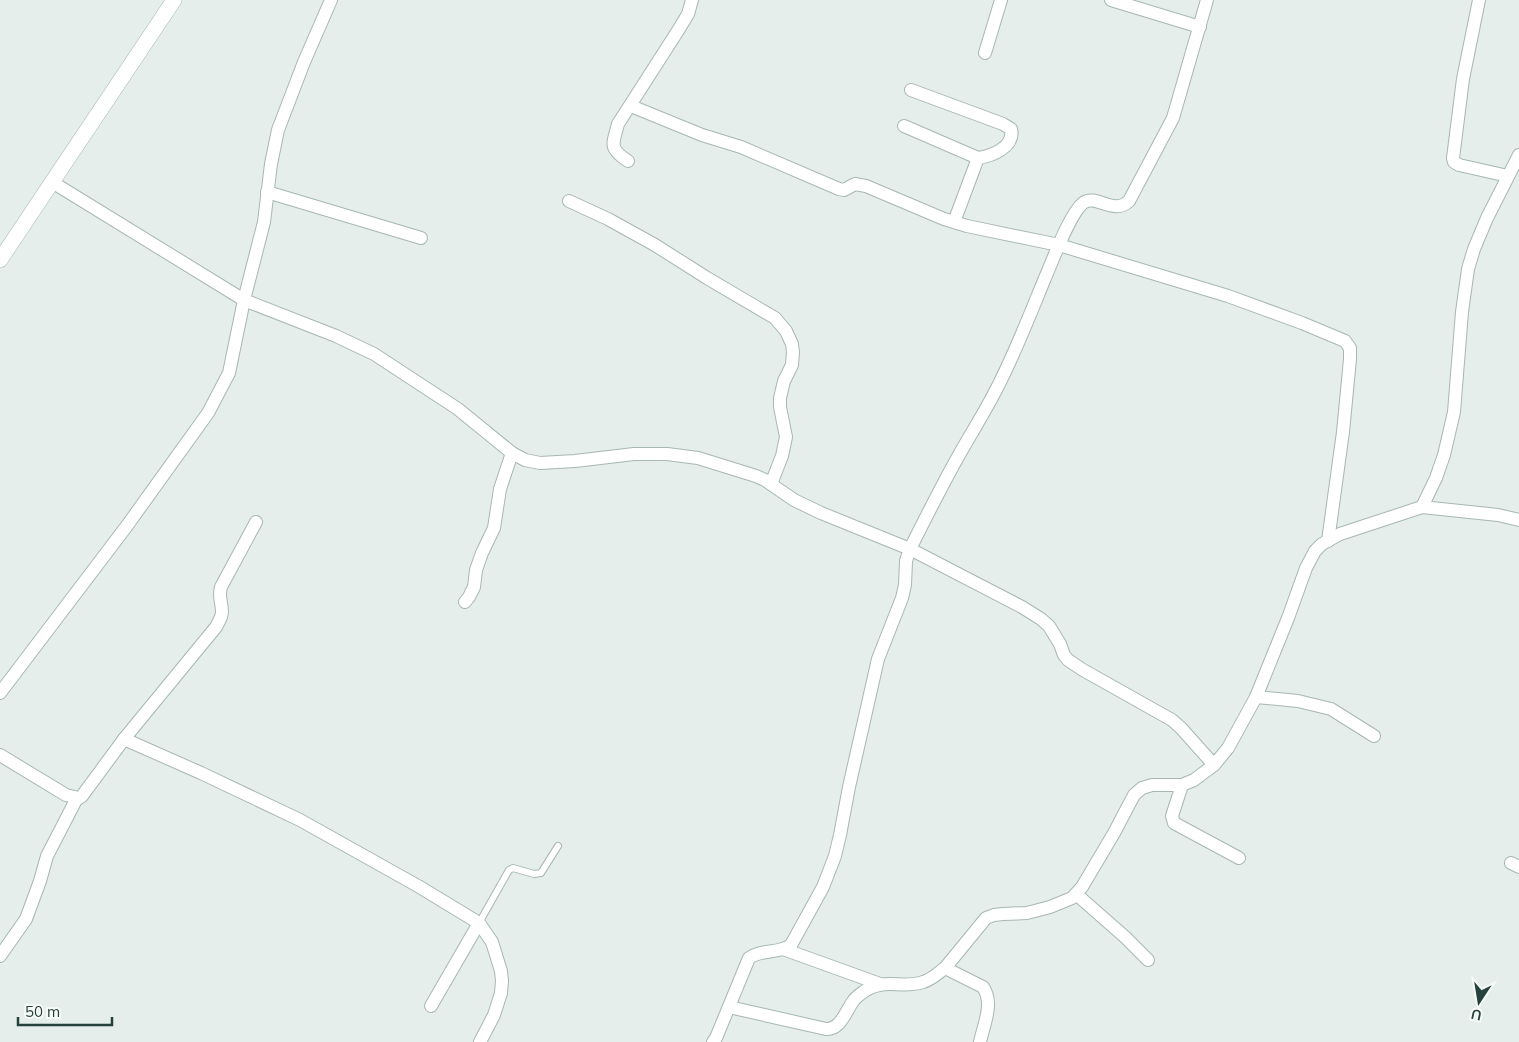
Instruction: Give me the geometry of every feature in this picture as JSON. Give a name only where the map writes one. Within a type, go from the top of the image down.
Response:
[{"type":"main road","points":[[0,260],[174,0]]},
{"type":"street","points":[[0,693],[126,526],[208,413],[229,372],[244,300],[264,222],[271,164],[278,130],[304,62],[331,0]]},
{"type":"street","points":[[628,161],[616,153],[614,146],[618,124],[688,14],[692,0]]},
{"type":"street","points":[[985,53],[1001,0]]},
{"type":"street","points":[[1111,0],[1200,27]]},
{"type":"street","points":[[713,1042],[749,958],[791,945],[823,887],[835,856],[848,787],[878,659],[902,598],[905,585],[906,561],[910,548],[1001,380],[1059,245],[1076,212],[1083,203],[1088,201],[1114,207],[1129,202],[1173,118],[1207,0]]},
{"type":"street","points":[[1479,0],[1463,80],[1453,158],[1454,162],[1459,165],[1508,176]]},
{"type":"street","points":[[904,126],[978,158],[987,157],[1003,148],[1009,141],[1011,134],[1011,129],[1003,124],[910,90]]},
{"type":"street","points":[[631,106],[702,135],[740,147],[844,190],[856,184],[866,186],[954,222],[1059,245],[1228,296],[1346,341],[1350,348],[1350,359],[1342,442],[1328,541]]},
{"type":"street","points":[[1422,507],[1436,478],[1444,455],[1454,412],[1462,312],[1468,269],[1474,249],[1519,155]]},
{"type":"street","points":[[954,222],[978,158]]},
{"type":"street","points":[[52,182],[244,300],[336,336],[374,354],[458,409],[512,453],[525,460],[540,463],[634,454],[684,455],[756,476],[794,500],[821,513],[910,548],[1041,619],[1049,626],[1068,660],[1172,720],[1214,765]]},
{"type":"street","points":[[268,192],[422,238]]},
{"type":"street","points":[[569,200],[655,245],[775,318],[786,331],[792,344],[793,352],[792,365],[784,381],[780,398],[786,437],[782,456],[771,484]]},
{"type":"street","points":[[465,602],[470,597],[474,587],[476,570],[494,528],[500,489],[512,453]]},
{"type":"street","points":[[783,949],[880,984],[913,984],[923,982],[945,968],[986,918],[994,915],[1027,913],[1050,908],[1072,898],[1082,887],[1114,833],[1134,794],[1142,788],[1152,785],[1182,785],[1194,780],[1214,765],[1228,748],[1256,697],[1306,568],[1315,551],[1340,534],[1422,507],[1498,515],[1519,520]]},
{"type":"street","points":[[0,956],[26,919],[47,856],[77,798],[82,796],[124,739],[216,628],[222,616],[219,594],[221,586],[256,522]]},
{"type":"street","points":[[1256,697],[1298,701],[1331,709],[1374,736]]},
{"type":"street","points":[[124,739],[300,820],[418,886],[479,923],[492,942],[501,971],[502,981],[501,993],[494,1014],[480,1042]]},
{"type":"street","points":[[0,755],[66,795],[77,798]]},
{"type":"street","points":[[1182,785],[1172,816],[1174,823],[1239,858]]},
{"type":"street","points":[[1076,894],[1148,960]]},
{"type":"street","points":[[431,1006],[479,923]]},
{"type":"street","points":[[945,968],[983,987],[986,993],[989,1002],[980,1042]]},
{"type":"street","points":[[729,1007],[833,1029],[838,1025],[855,998],[868,989],[880,984]]},
{"type":"lane","points":[[479,923],[509,870],[513,868],[534,874],[541,873],[558,846]]}]
